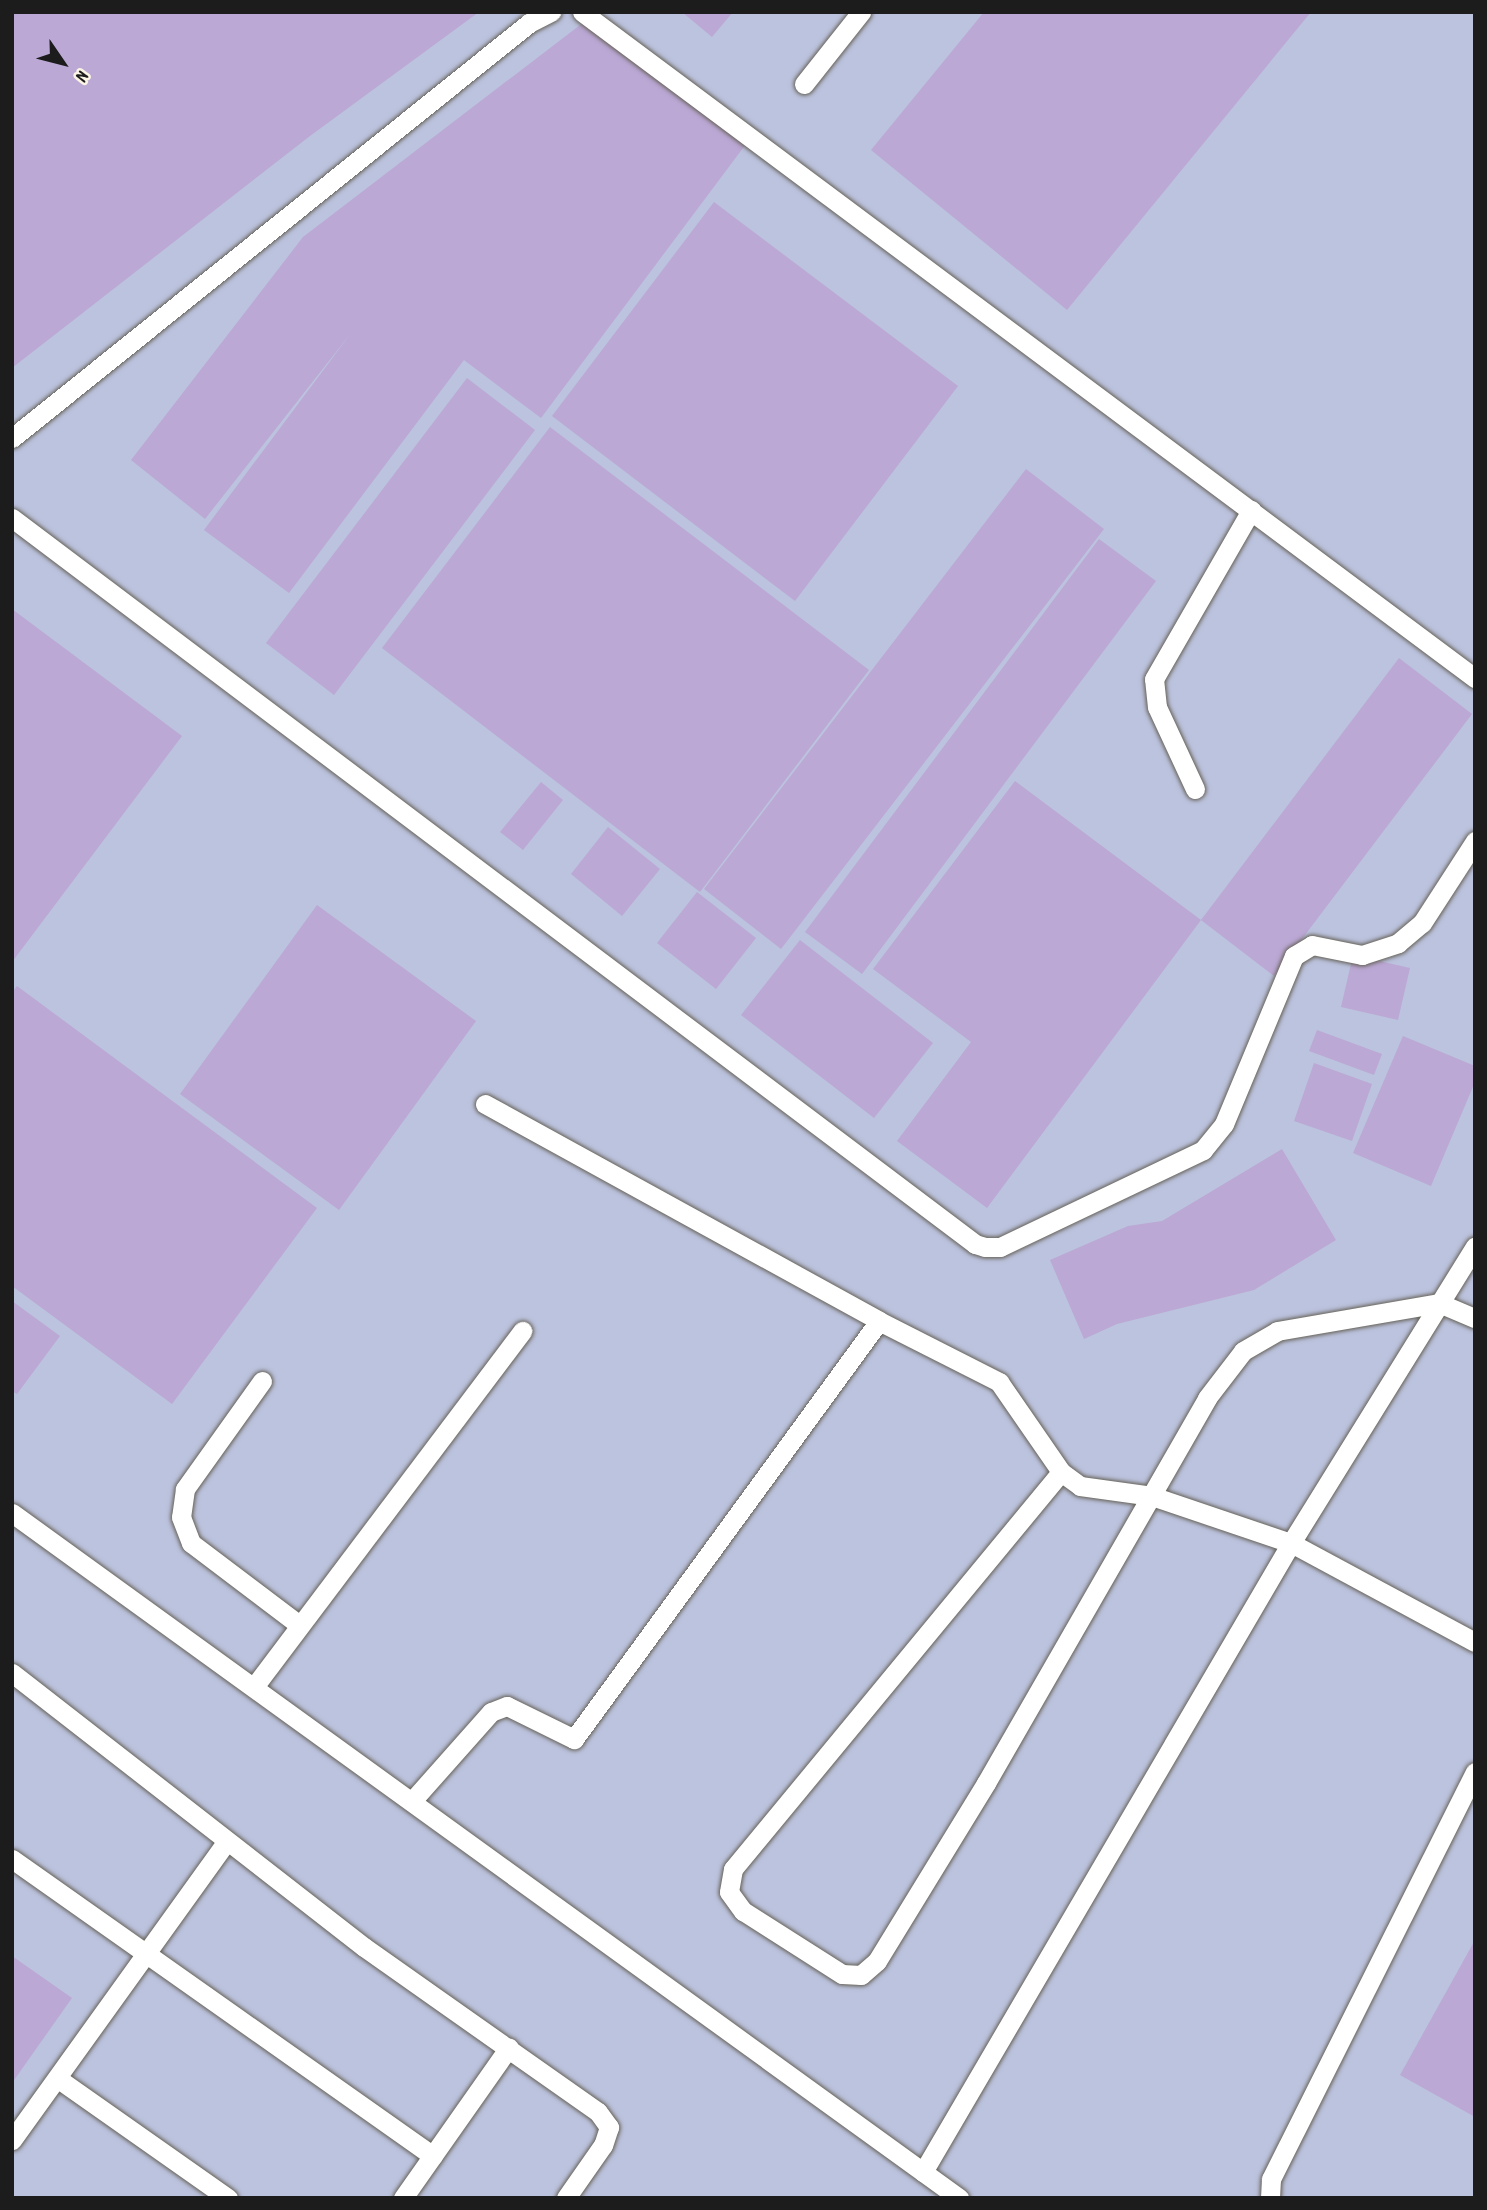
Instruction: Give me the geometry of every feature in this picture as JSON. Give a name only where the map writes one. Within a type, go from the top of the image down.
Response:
[{"type":"lane","points":[[12,438],[529,23],[551,12]]},
{"type":"lane","points":[[582,12],[1475,678]]},
{"type":"lane","points":[[804,84],[861,12]]},
{"type":"lane","points":[[1195,789],[1157,707],[1154,679],[1251,510]]},
{"type":"lane","points":[[12,518],[952,1228],[985,1247],[1000,1247],[1203,1150],[1224,1124],[1294,956],[1312,945],[1362,955],[1398,943],[1422,923],[1475,841]]},
{"type":"lane","points":[[485,1104],[879,1321],[999,1382],[1061,1472],[1080,1486],[1152,1496],[1291,1543],[1475,1642]]},
{"type":"lane","points":[[923,2172],[1291,1543],[1475,1246]]},
{"type":"lane","points":[[1061,1472],[733,1869],[729,1892],[743,1911],[842,1974],[862,1975],[877,1961],[986,1783],[1207,1398],[1243,1351],[1277,1331],[1439,1303],[1475,1318]]},
{"type":"lane","points":[[412,1801],[491,1712],[507,1706],[574,1739],[879,1321]]},
{"type":"lane","points":[[254,1687],[298,1624],[522,1331]]},
{"type":"lane","points":[[262,1381],[185,1489],[181,1517],[191,1543],[298,1624]]},
{"type":"lane","points":[[12,1513],[959,2198]]},
{"type":"lane","points":[[12,1673],[364,1947],[598,2112],[609,2127],[603,2145],[566,2198]]},
{"type":"lane","points":[[1269,2198],[1271,2179],[1475,1772]]},
{"type":"lane","points":[[12,2140],[226,1842]]},
{"type":"lane","points":[[12,1859],[144,1955],[433,2156]]},
{"type":"lane","points":[[403,2198],[509,2047]]},
{"type":"lane","points":[[57,2078],[228,2198]]},
{"type":"shaded area","points":[[12,12],[1475,12],[1475,2198],[12,2198]]},
{"type":"building","points":[[12,12],[479,12],[310,136],[12,368]]},
{"type":"building","points":[[682,12],[733,12],[712,37]]},
{"type":"building","points":[[984,12],[1311,12],[1067,310],[871,150]]},
{"type":"building","points":[[584,22],[746,144],[541,418],[464,360],[289,593],[204,530],[351,333],[205,519],[131,460],[303,237]]},
{"type":"building","points":[[714,202],[958,386],[795,601],[552,416]]},
{"type":"building","points":[[467,378],[535,430],[334,695],[266,643]]},
{"type":"building","points":[[550,427],[869,670],[700,892],[382,648]]},
{"type":"building","points":[[1026,469],[1104,529],[781,949],[704,889]]},
{"type":"building","points":[[1099,539],[1156,581],[862,974],[805,932]]},
{"type":"building","points":[[12,609],[182,736],[12,962]]},
{"type":"building","points":[[1399,658],[1472,714],[1274,976],[1201,920]]},
{"type":"building","points":[[1015,781],[1201,920],[987,1208],[897,1141],[971,1042],[873,969]]},
{"type":"building","points":[[541,782],[563,800],[523,850],[500,832]]},
{"type":"building","points":[[608,827],[660,869],[622,916],[571,874]]},
{"type":"building","points":[[697,892],[756,938],[716,989],[657,943]]},
{"type":"building","points":[[317,905],[476,1021],[339,1210],[180,1094]]},
{"type":"building","points":[[800,940],[933,1043],[874,1118],[741,1015]]},
{"type":"building","points":[[1353,955],[1410,968],[1398,1020],[1341,1007]]},
{"type":"building","points":[[17,986],[317,1208],[172,1404],[12,1286],[12,993]]},
{"type":"building","points":[[1317,1030],[1382,1054],[1374,1075],[1309,1051]]},
{"type":"building","points":[[1403,1036],[1475,1066],[1475,1082],[1431,1186],[1353,1153]]},
{"type":"building","points":[[1314,1063],[1372,1084],[1352,1141],[1294,1121]]},
{"type":"building","points":[[1282,1149],[1336,1240],[1254,1290],[1117,1324],[1084,1339],[1050,1260],[1128,1226],[1162,1221]]},
{"type":"building","points":[[12,1301],[60,1336],[17,1394],[12,1391]]},
{"type":"building","points":[[1475,1940],[1475,2117],[1400,2075]]},
{"type":"building","points":[[12,1956],[72,1998],[12,2083]]}]
